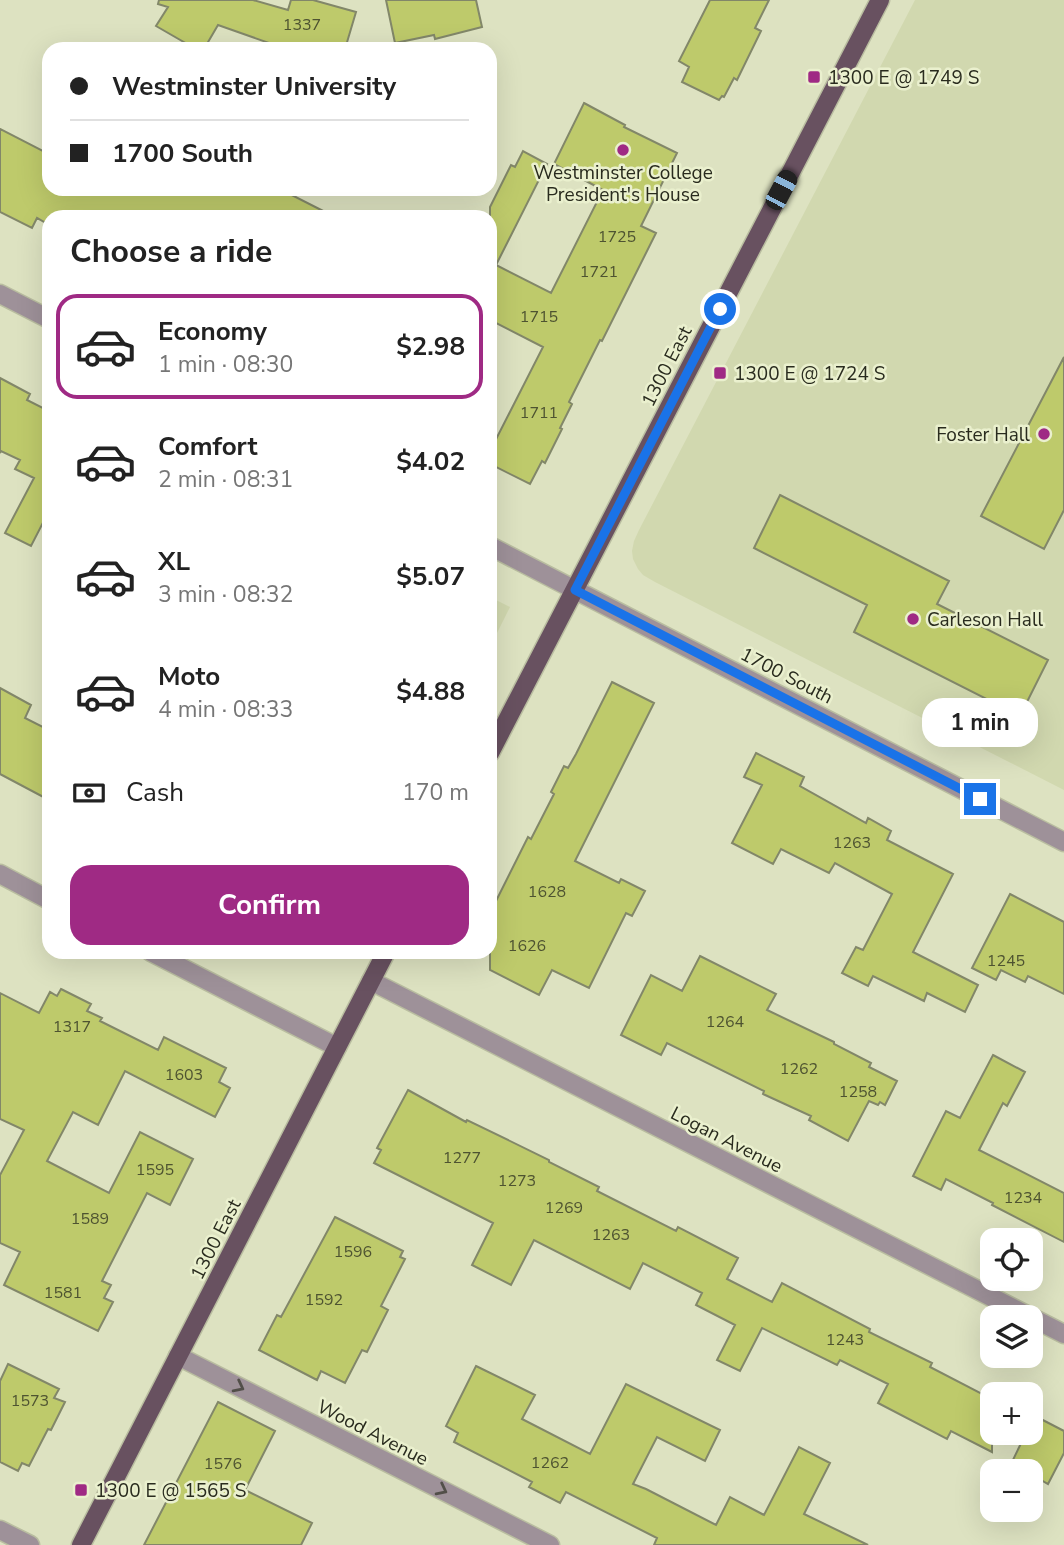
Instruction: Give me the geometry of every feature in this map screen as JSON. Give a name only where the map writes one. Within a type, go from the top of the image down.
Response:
[{"type":"main road","name":"1300 East","points":[[497,739],[880,0]]},
{"type":"main road","name":"1300 East","points":[[81,1545],[382,959]]},
{"type":"street","points":[[0,294],[42,315]]},
{"type":"street","name":"1700 South","points":[[497,550],[1064,842]]},
{"type":"street","points":[[0,874],[42,896]]},
{"type":"street","points":[[165,959],[337,1047]]},
{"type":"street","name":"Logan Avenue","points":[[371,981],[1064,1334]]},
{"type":"street","name":"Wood Avenue","points":[[178,1356],[550,1545]]},
{"type":"street","points":[[0,1530],[30,1545]]},
{"type":"shaded area","points":[[915,0],[1064,0],[1064,790],[655,582],[643,575],[633,559],[634,541],[639,530]]},
{"type":"shaded area","points":[[497,600],[510,607],[497,633]]},
{"type":"building","points":[[159,0],[253,0],[288,10],[291,0],[313,0],[356,12],[347,42],[266,42],[218,25],[208,42],[184,42],[156,26],[168,7],[158,4]]},
{"type":"building","points":[[386,0],[476,0],[482,27],[435,39],[434,35],[395,42]]},
{"type":"building","points":[[710,0],[769,0],[755,28],[761,31],[737,80],[734,78],[724,97],[719,100],[682,82],[689,67],[679,61]]},
{"type":"building","points":[[584,103],[625,125],[624,127],[677,153],[641,226],[656,233],[569,402],[572,404],[545,463],[542,461],[530,484],[497,468],[497,437],[543,347],[497,324],[497,266],[551,293],[603,190],[554,164]]},
{"type":"building","points":[[0,129],[42,150],[42,196],[294,196],[321,210],[42,210],[42,221],[37,218],[32,228],[0,212]]},
{"type":"building","points":[[523,151],[547,164],[497,263],[497,210],[490,210],[490,207],[511,165],[515,167]]},
{"type":"building","name":"Foster Hall","points":[[1064,357],[1064,510],[1044,549],[981,516]]},
{"type":"building","points":[[0,378],[30,394],[27,400],[42,408],[42,525],[31,546],[5,533],[34,478],[15,469],[20,460],[1,451],[0,453]]},
{"type":"building","name":"Carleson Hall","points":[[780,495],[949,581],[937,604],[1048,660],[1020,716],[854,632],[867,605],[754,548]]},
{"type":"building","points":[[612,682],[654,703],[575,861],[619,883],[621,879],[645,891],[632,916],[626,913],[589,988],[552,970],[539,995],[490,970],[490,959],[497,959],[497,899],[528,837],[531,839],[554,794],[551,792],[564,766],[568,768]]},
{"type":"building","points":[[0,688],[31,705],[25,718],[42,726],[42,796],[0,774]]},
{"type":"building","points":[[756,753],[804,777],[800,786],[866,823],[868,818],[891,831],[887,840],[953,874],[913,952],[978,985],[965,1012],[927,993],[924,1001],[873,976],[868,986],[842,973],[856,947],[863,950],[892,894],[835,863],[829,873],[781,849],[773,864],[732,843],[762,785],[744,777]]},
{"type":"building","points":[[1010,894],[1064,922],[1064,994],[1028,976],[1025,982],[1001,970],[996,980],[972,968]]},
{"type":"building","points":[[700,956],[776,994],[767,1010],[834,1042],[871,1063],[869,1067],[897,1081],[885,1105],[869,1101],[848,1141],[809,1120],[811,1116],[667,1043],[661,1055],[621,1035],[651,975],[682,991]]},
{"type":"building","points":[[61,989],[91,1004],[87,1011],[102,1018],[100,1021],[158,1050],[164,1037],[226,1068],[219,1082],[230,1088],[215,1117],[125,1071],[98,1125],[73,1112],[47,1161],[109,1193],[140,1132],[193,1159],[170,1205],[147,1193],[102,1281],[111,1285],[104,1298],[113,1302],[98,1331],[4,1285],[20,1252],[0,1243],[0,1175],[24,1130],[0,1119],[0,993],[39,1013],[50,992],[57,996]]},
{"type":"building","points":[[993,1055],[1025,1072],[1007,1106],[1003,1103],[979,1150],[1064,1193],[1064,1242],[1043,1231],[1043,1228],[1037,1228],[946,1179],[941,1190],[913,1176],[946,1111],[960,1118]]},
{"type":"building","points":[[408,1090],[466,1122],[467,1120],[549,1160],[599,1187],[597,1191],[676,1231],[678,1227],[738,1258],[727,1279],[772,1302],[782,1283],[870,1329],[869,1332],[932,1363],[930,1367],[980,1393],[980,1445],[992,1445],[992,1452],[951,1431],[947,1439],[878,1403],[888,1384],[840,1360],[837,1365],[762,1328],[740,1371],[717,1360],[735,1325],[696,1305],[702,1293],[643,1263],[630,1289],[534,1240],[511,1285],[472,1265],[493,1223],[374,1163],[381,1150],[377,1148]]},
{"type":"building","points":[[335,1217],[403,1251],[400,1257],[405,1259],[381,1306],[388,1310],[367,1352],[362,1350],[345,1383],[321,1371],[317,1380],[259,1350],[277,1315],[281,1317]]},
{"type":"building","points":[[8,1364],[59,1389],[54,1398],[65,1402],[29,1466],[22,1463],[18,1471],[0,1462],[0,1381]]},
{"type":"building","points":[[476,1366],[535,1395],[522,1419],[590,1454],[626,1384],[720,1430],[705,1461],[657,1437],[633,1484],[716,1525],[730,1497],[764,1515],[799,1447],[830,1463],[804,1514],[868,1545],[654,1545],[657,1538],[566,1492],[560,1503],[529,1487],[532,1482],[454,1442],[458,1433],[446,1426]]},
{"type":"building","points":[[218,1402],[275,1431],[245,1490],[312,1523],[301,1545],[144,1545]]},
{"type":"building","points":[[1043,1420],[1064,1431],[1064,1453],[1048,1484],[1043,1481],[1043,1459],[1013,1459],[1020,1445],[1043,1445]]},
{"type":"place","name":"1300 E @ 1749 S","points":[[814,77]]},
{"type":"place","name":"Westminster College President's House","points":[[623,150]]},
{"type":"place","name":"1300 E @ 1724 S","points":[[720,373]]},
{"type":"place","name":"Foster Hall","points":[[1044,434]]},
{"type":"place","name":"Carleson Hall","points":[[913,619]]},
{"type":"place","name":"1300 E @ 1565 S","points":[[81,1490]]},
{"type":"route","points":[[720,309],[575,590],[980,799]]}]
